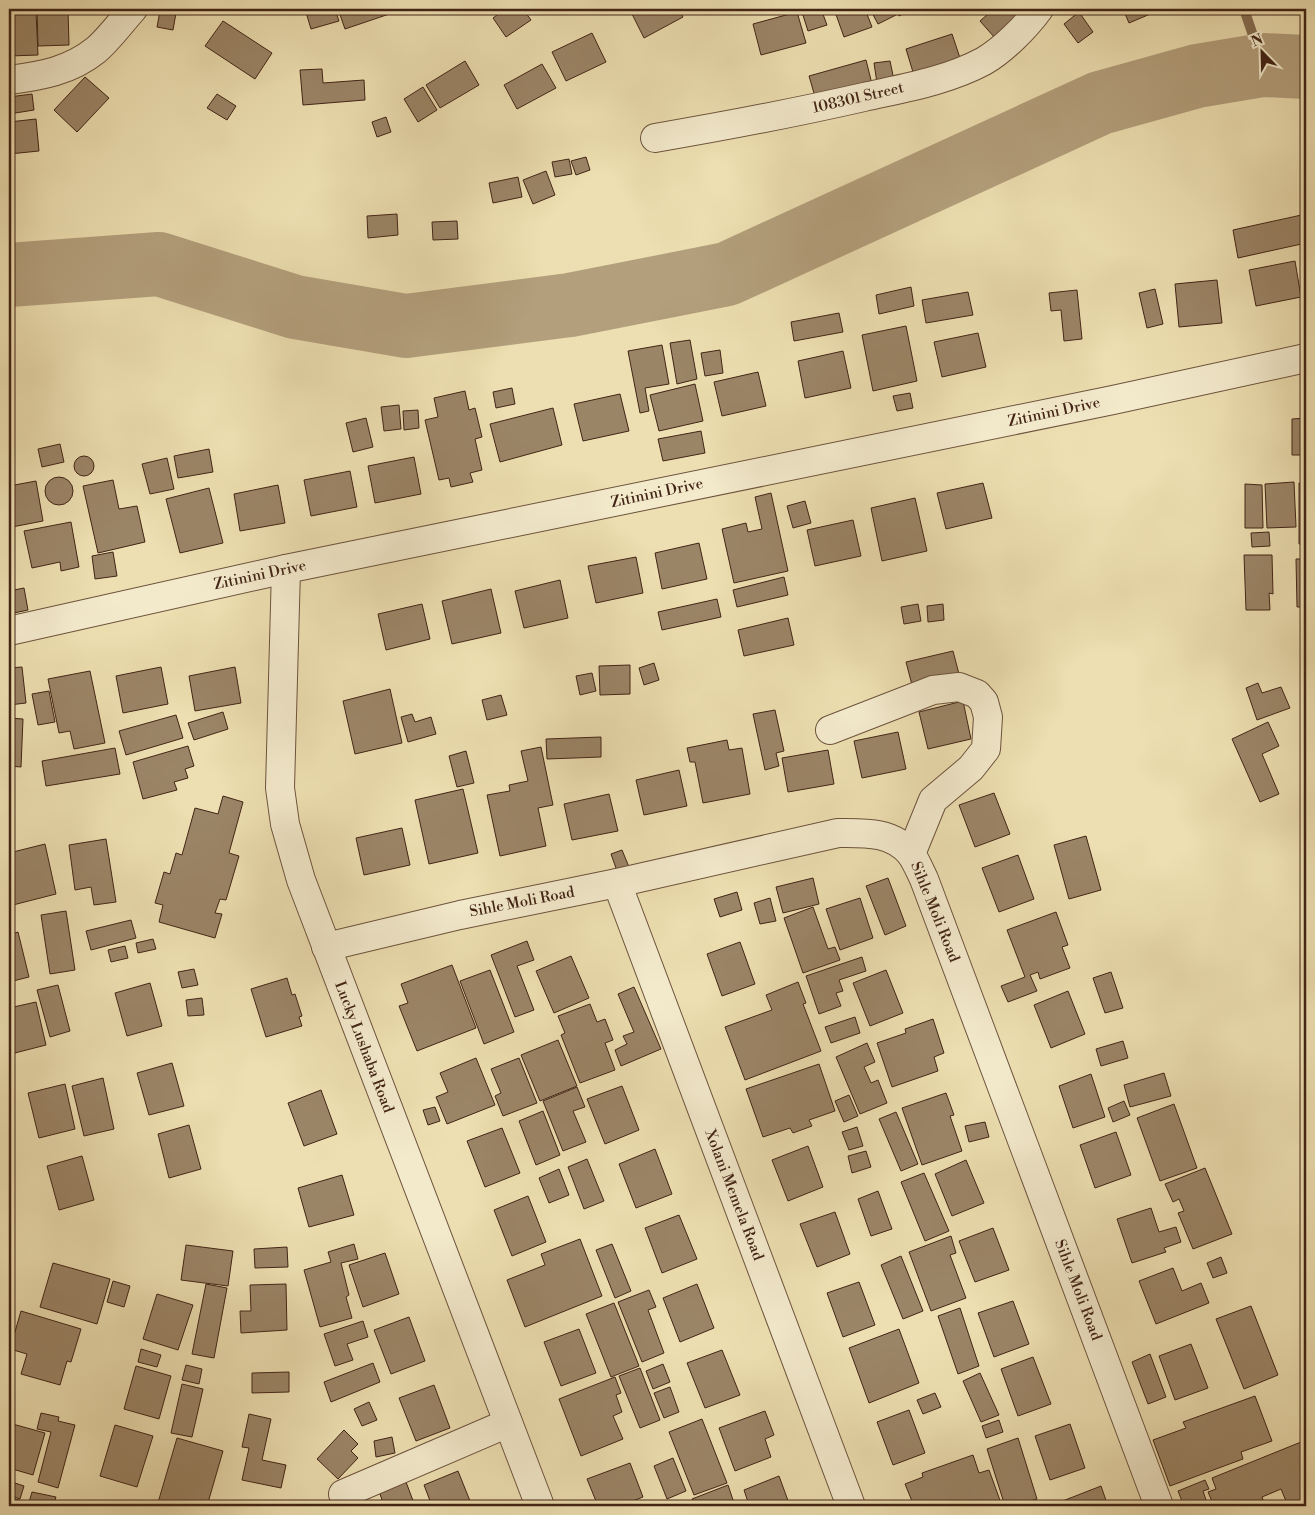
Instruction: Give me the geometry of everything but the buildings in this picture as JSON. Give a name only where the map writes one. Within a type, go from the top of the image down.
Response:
[{"type":"street","points":[[9,80],[40,76],[66,68],[97,50],[133,9]]},
{"type":"street","name":"108301 Street","points":[[655,138],[789,114],[923,84],[956,74],[985,60],[1006,44],[1039,9]]},
{"type":"street","name":"Zitinini Drive","points":[[9,631],[286,569],[1113,400],[1306,358]]},
{"type":"street","name":"Lucky Lushaba Road","points":[[286,569],[280,788],[285,824],[301,880],[326,947],[540,1506]]},
{"type":"street","points":[[830,730],[933,690],[959,687],[977,694],[984,702],[988,717],[986,749],[970,768],[933,800],[910,854]]},
{"type":"street","name":"Sihle Moli Road","points":[[326,947],[460,915],[617,883],[838,833],[871,833],[895,840],[910,854],[924,879],[1160,1506]]},
{"type":"street","name":"Xolani Memela Road","points":[[617,883],[851,1506]]},
{"type":"street","points":[[342,1494],[508,1423]]},
{"type":"waterway","points":[[1244,9],[1263,65]]},
{"type":"waterway","points":[[9,275],[159,264],[295,307],[406,326],[570,305],[727,274],[1100,103],[1197,76],[1263,65],[1306,67]]}]
